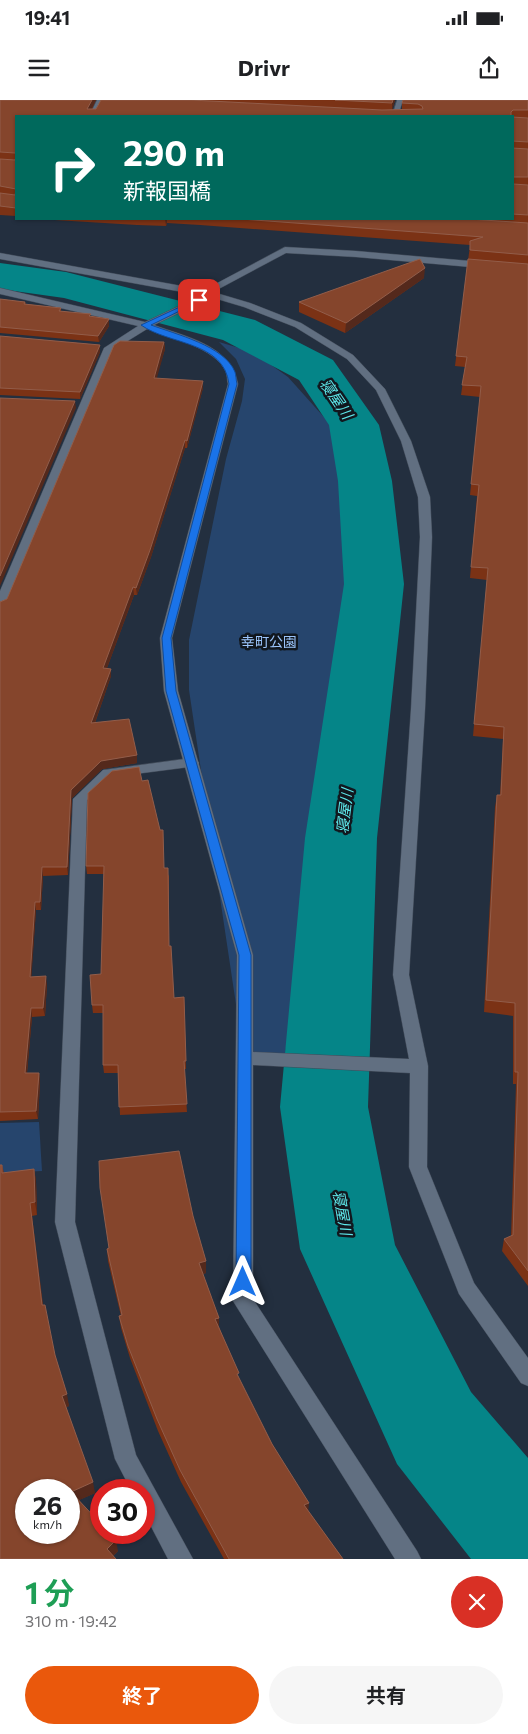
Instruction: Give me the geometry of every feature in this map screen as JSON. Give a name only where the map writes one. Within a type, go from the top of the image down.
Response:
[{"type":"street","points":[[92,115],[100,100]]},
{"type":"street","points":[[397,115],[400,100]]},
{"type":"street","points":[[385,114],[391,115]]},
{"type":"street","points":[[0,606],[104,348],[202,297],[285,250],[528,269]]},
{"type":"street","points":[[0,256],[247,305],[298,325],[350,357],[380,390],[406,441],[424,497],[426,537],[418,708],[401,975],[419,1066],[418,1167],[466,1288],[528,1376]]},
{"type":"street","points":[[0,291],[150,323],[204,347],[221,358],[231,372],[233,384],[166,638],[171,691],[245,955],[243,1301],[390,1534],[409,1559]]},
{"type":"street","points":[[138,1479],[126,1459],[65,1222],[80,798],[108,773],[192,763]]},
{"type":"street","points":[[244,1058],[419,1066]]},
{"type":"street","points":[[155,1511],[181,1559]]},
{"type":"green space","name":"幸町公園","points":[[219,342],[253,352],[288,377],[331,425],[360,579],[284,1060],[244,1058],[189,690],[189,640],[226,459],[242,401],[245,379],[236,359]]},
{"type":"green space","points":[[39,1122],[42,1171],[0,1173],[0,1123]]},
{"type":"building","points":[[0,100],[92,100],[87,109],[96,109],[101,100],[191,100],[382,110],[423,109],[418,104],[402,103],[403,100],[528,100],[528,110],[513,110],[511,115],[15,115],[15,153],[0,152]]},
{"type":"building","points":[[335,100],[393,100],[392,103]]},
{"type":"building","points":[[514,117],[528,118],[528,142],[514,141]]},
{"type":"building","points":[[514,148],[528,149],[528,177],[514,177]]},
{"type":"building","points":[[0,159],[15,160],[15,189],[0,186]]},
{"type":"building","points":[[514,184],[528,185],[528,215],[514,214]]},
{"type":"building","points":[[0,193],[15,195],[15,208],[0,206]]},
{"type":"building","points":[[254,220],[484,220],[528,223],[528,255],[470,250],[470,241],[483,237]]},
{"type":"building","points":[[420,259],[425,268],[346,323],[299,302]]},
{"type":"building","points":[[468,259],[528,264],[528,1271],[504,1239],[513,1235],[518,1072],[515,1072],[515,1003],[486,1000],[497,795],[501,795],[504,727],[474,724],[488,568],[471,567],[479,485],[471,484],[481,386],[462,385],[467,357],[456,356]]},
{"type":"building","points":[[0,299],[61,308],[59,311],[91,314],[89,316],[109,319],[98,336],[0,327]]},
{"type":"building","points":[[0,336],[100,345],[80,392],[0,388]]},
{"type":"building","points":[[120,341],[164,342],[154,378],[203,381],[187,441],[185,440],[150,550],[136,588],[133,587],[103,668],[111,669],[91,723],[129,719],[137,755],[101,761],[71,790],[67,867],[42,867],[40,902],[35,902],[30,977],[46,976],[43,1008],[31,1008],[25,1073],[39,1073],[36,1111],[0,1112],[0,602],[7,599],[114,345]]},
{"type":"building","points":[[0,398],[75,401],[0,576]]},
{"type":"building","points":[[139,767],[142,781],[148,780],[160,830],[163,830],[164,868],[168,868],[169,946],[171,946],[174,998],[184,997],[186,1061],[184,1061],[187,1104],[119,1107],[118,1065],[103,1065],[103,1005],[92,1005],[90,975],[101,974],[104,866],[86,866],[88,793],[112,771]]},
{"type":"building","points":[[179,1151],[193,1216],[206,1261],[199,1263],[219,1318],[215,1319],[239,1373],[237,1374],[272,1444],[309,1503],[304,1505],[343,1559],[229,1559],[180,1470],[157,1419],[128,1346],[119,1316],[122,1315],[107,1249],[109,1248],[100,1188],[99,1161]]},
{"type":"building","points":[[0,1165],[2,1165],[2,1173],[34,1169],[35,1202],[30,1203],[42,1305],[45,1305],[55,1355],[67,1394],[62,1396],[92,1479],[90,1479],[90,1483],[80,1488],[80,1479],[15,1479],[15,1544],[80,1544],[80,1502],[90,1512],[90,1544],[112,1544],[107,1549],[116,1559],[0,1559]]},
{"type":"waterway","name":"寝屋川","points":[[0,276],[66,285],[239,330],[316,370],[354,425],[365,481],[374,584],[341,838],[324,1107],[348,1249],[434,1428],[528,1543]]},
{"type":"route","points":[[199,300],[145,325],[204,347],[221,358],[231,372],[233,384],[166,638],[171,691],[245,955],[243,1282]]}]
